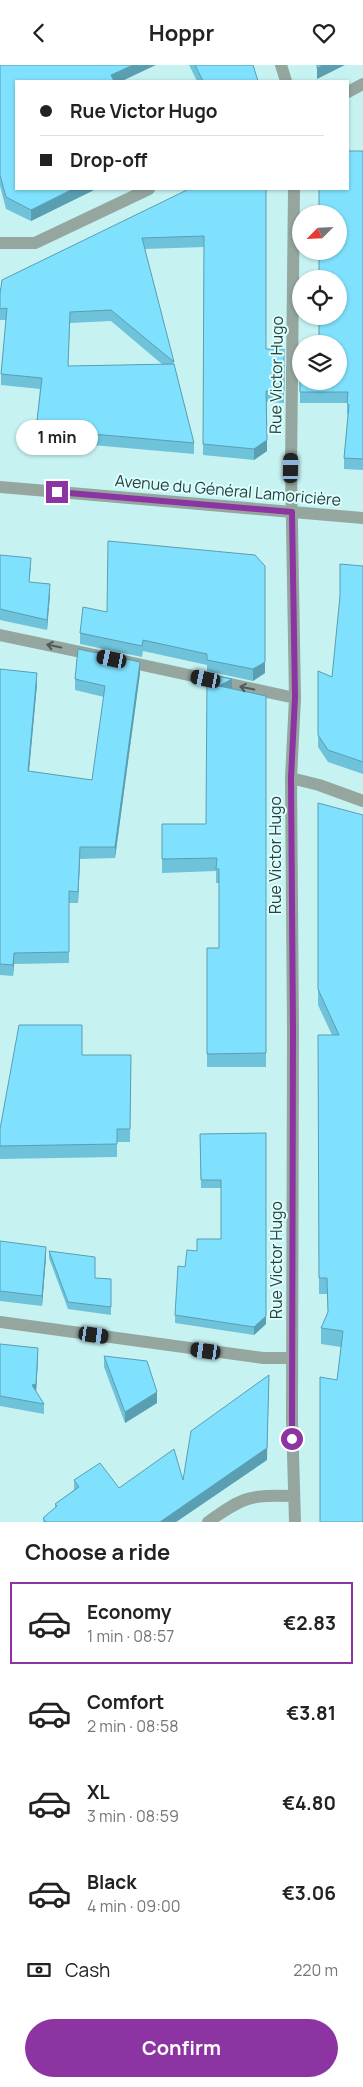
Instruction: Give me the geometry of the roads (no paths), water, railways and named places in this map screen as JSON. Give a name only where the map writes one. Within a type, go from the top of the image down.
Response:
[{"type":"street","points":[[281,65],[286,80]]},
{"type":"street","points":[[349,91],[363,84]]},
{"type":"street","points":[[0,243],[34,243],[146,190]]},
{"type":"street","name":"Rue Victor Hugo","points":[[294,190],[292,512],[295,697],[291,778],[293,1030],[292,1358],[295,1522]]},
{"type":"street","name":"Avenue du Général Lamoricière","points":[[0,487],[363,518]]},
{"type":"street","points":[[0,635],[295,697]]},
{"type":"street","points":[[291,778],[319,785],[363,801]]},
{"type":"street","points":[[0,1323],[263,1358],[292,1358]]},
{"type":"street","points":[[208,1522],[233,1504],[250,1497],[294,1496]]}]
